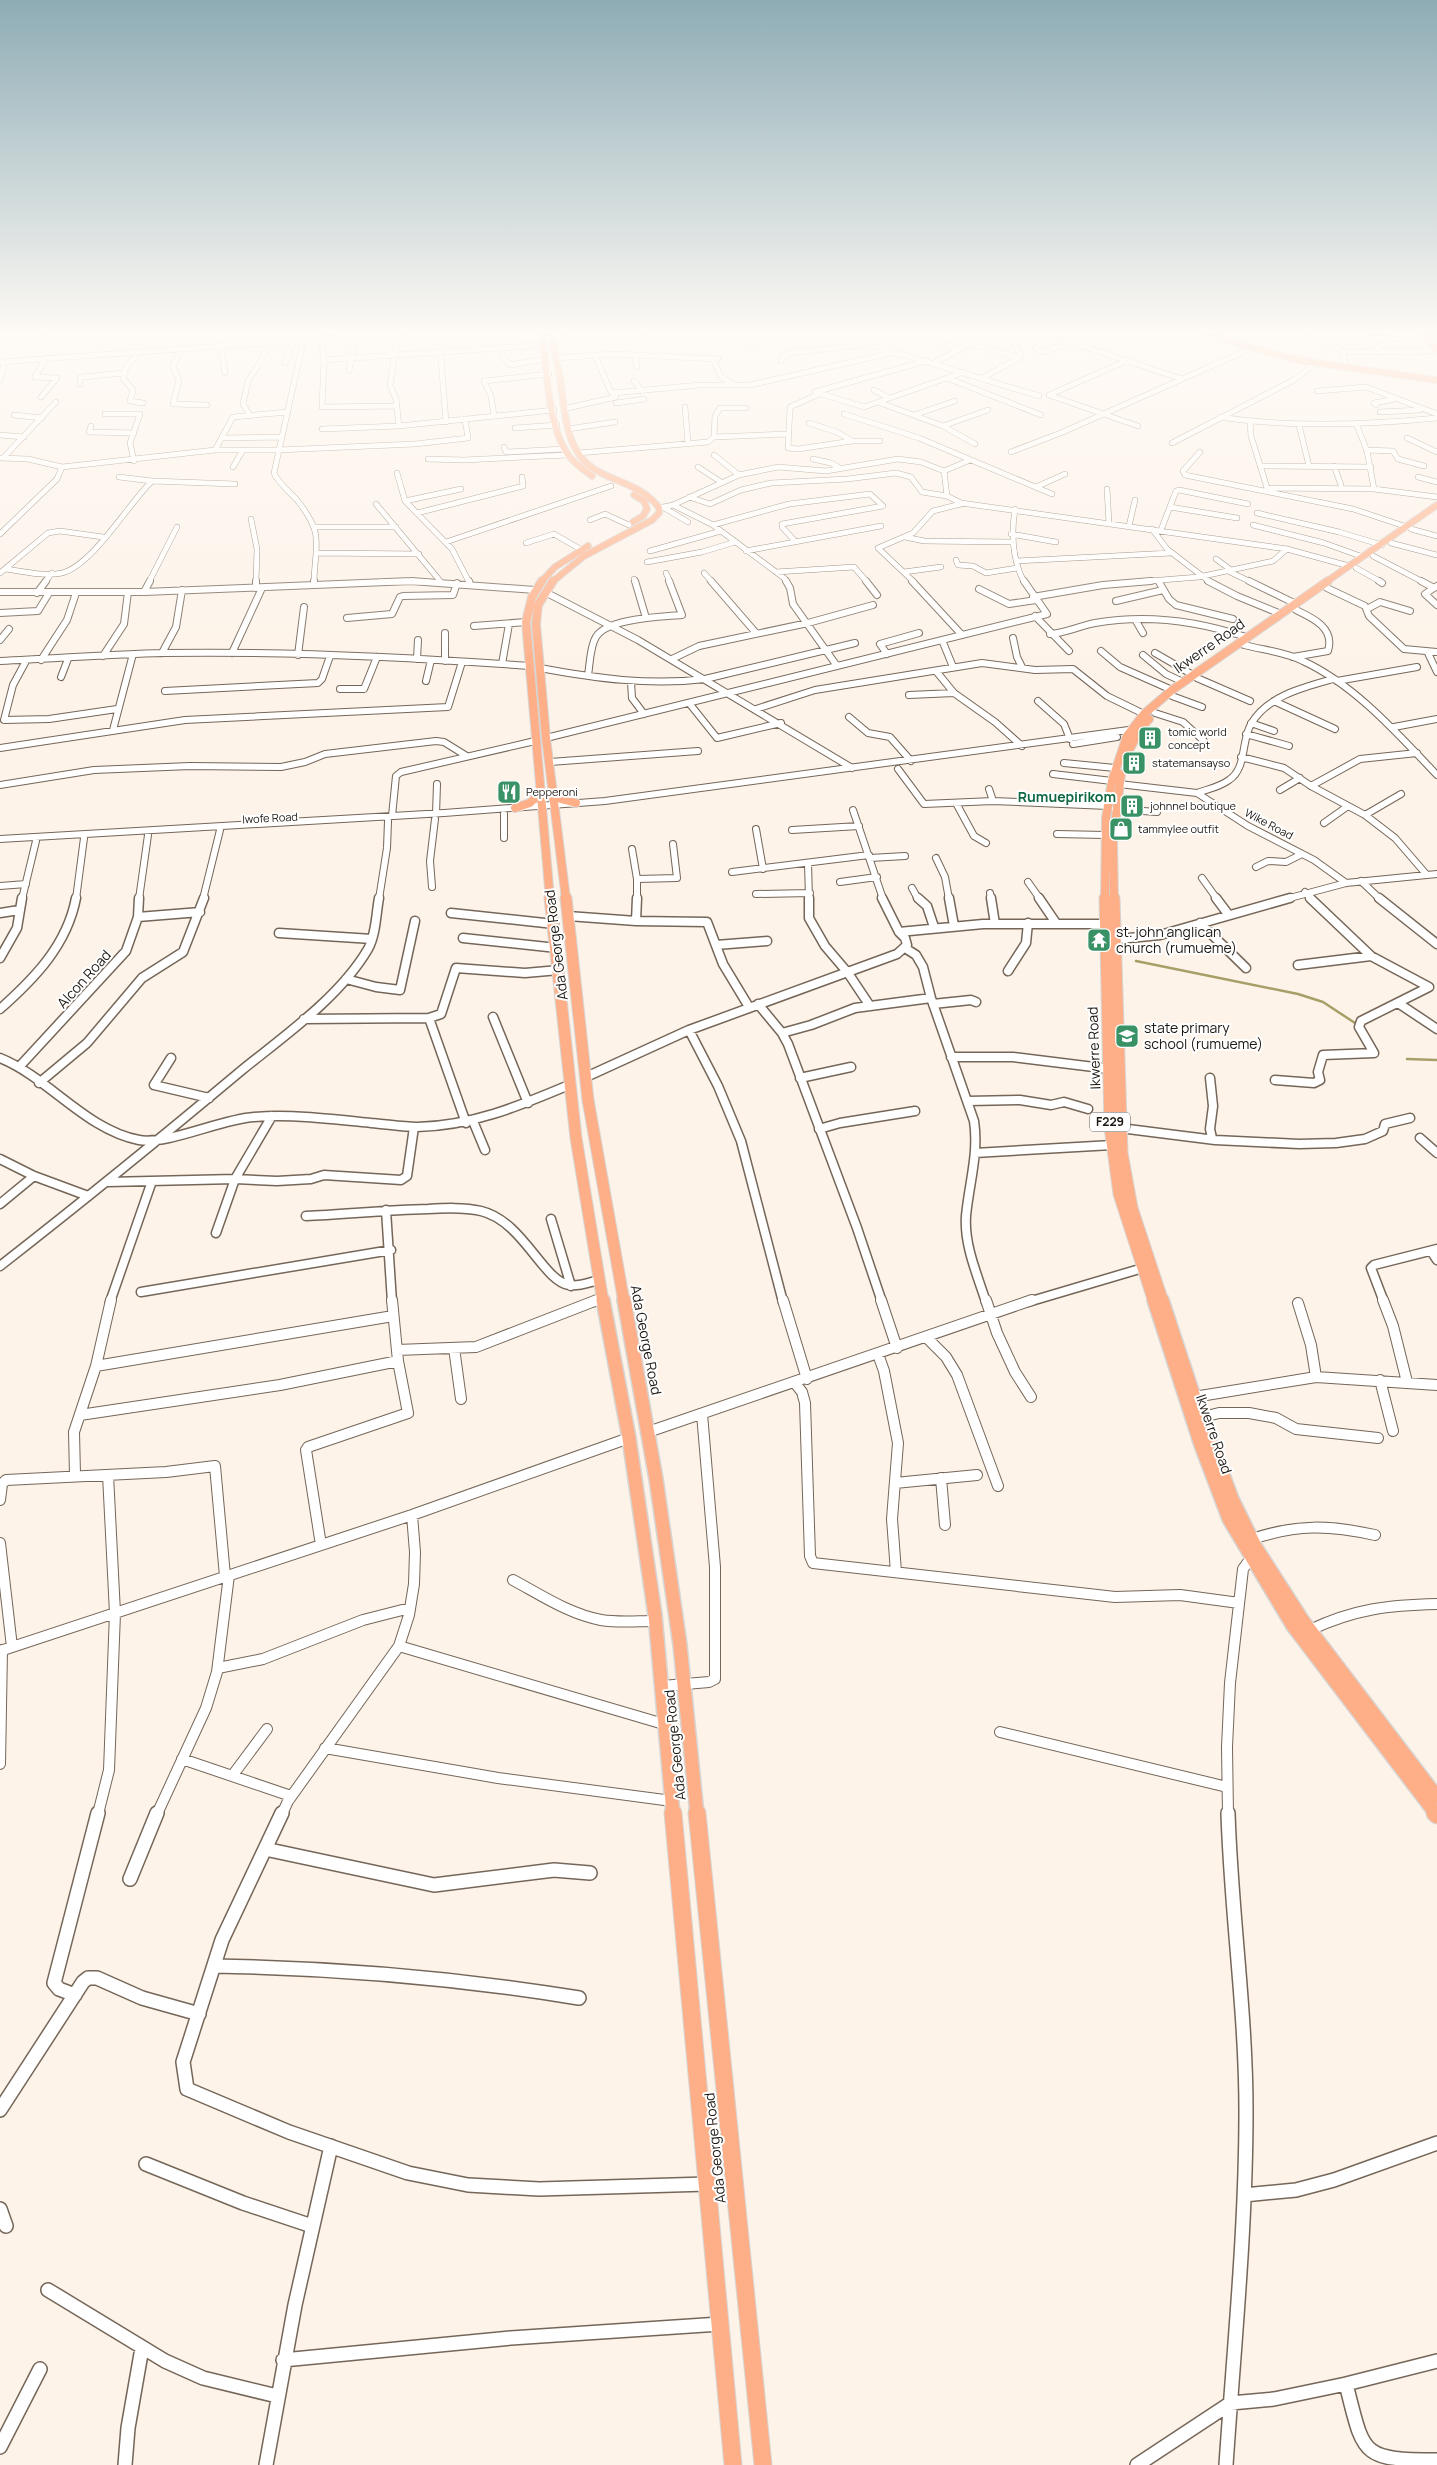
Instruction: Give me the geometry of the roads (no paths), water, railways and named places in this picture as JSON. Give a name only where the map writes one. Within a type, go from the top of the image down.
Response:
[{"type":"main road","points":[[569,448],[570,452],[595,470],[650,496],[661,508]]},
{"type":"main road","name":"Ada George Road","points":[[570,452],[584,470],[611,486],[640,498],[647,505],[647,513],[644,516],[580,550],[550,571],[540,591],[536,624],[535,667],[540,740],[540,792],[576,1138],[602,1298],[629,1438],[655,1621],[733,2465]]},
{"type":"main road","name":"Ikwerre Road","points":[[1409,528],[1437,505]]},
{"type":"main road","name":"Ada George Road","points":[[535,667],[526,622],[528,603],[576,561],[652,520],[661,508]]},
{"type":"main road","name":"Ikwerre Road","points":[[1245,641],[1437,510]]},
{"type":"main road","name":"Ikwerre Road","points":[[1172,693],[1280,614],[1296,607]]},
{"type":"main road","name":"Ikwerre Road","points":[[1195,677],[1183,682],[1149,714],[1129,737],[1115,768],[1112,808],[1110,924],[1110,1070],[1112,1145],[1119,1194],[1221,1500],[1256,1557],[1293,1626],[1437,1815]]},
{"type":"main road","name":"Ikwerre Road","points":[[1115,782],[1129,737]]},
{"type":"main road","name":"Ada George Road","points":[[540,740],[550,762],[586,1077],[600,1176],[648,1432],[684,1684],[763,2465]]},
{"type":"main road","points":[[515,808],[530,803],[540,792]]},
{"type":"main road","points":[[554,804],[576,803]]},
{"type":"main road","name":"Ikwerre Road","points":[[1110,924],[1105,835],[1112,808]]},
{"type":"main road","name":"Ikwerre Road","points":[[1110,940],[1124,1172],[1132,1208],[1194,1398],[1232,1499],[1252,1539],[1256,1557],[1437,1797]]},
{"type":"street","points":[[2,458],[12,448]]},
{"type":"street","points":[[131,448],[134,460]]},
{"type":"street","points":[[2,458],[28,459],[62,467],[215,450],[323,448]]},
{"type":"street","points":[[504,448],[506,452],[570,452]]},
{"type":"street","points":[[428,460],[464,460],[622,448]]},
{"type":"street","points":[[788,448],[801,448]]},
{"type":"street","points":[[942,448],[1052,494]]},
{"type":"street","points":[[1011,452],[1020,448]]},
{"type":"street","points":[[1255,448],[1265,489]]},
{"type":"street","points":[[1305,448],[1309,466]]},
{"type":"street","points":[[233,467],[243,450]]},
{"type":"street","points":[[278,450],[275,476],[304,510],[314,527],[318,553],[314,585]]},
{"type":"street","points":[[1374,489],[1366,450],[1393,451],[1398,459],[1424,466]]},
{"type":"street","points":[[1200,452],[1188,463],[1184,471],[1185,475],[1265,489],[1359,511],[1437,536]]},
{"type":"street","points":[[714,454],[739,475]]},
{"type":"street","points":[[813,459],[831,463],[840,468]]},
{"type":"street","points":[[661,508],[673,505],[739,475],[788,467],[820,471],[898,459],[921,462],[944,471],[970,460]]},
{"type":"street","points":[[464,460],[465,470]]},
{"type":"street","points":[[1260,466],[1371,467]]},
{"type":"street","points":[[1334,466],[1341,485]]},
{"type":"street","points":[[0,534],[53,483],[60,474],[62,467]]},
{"type":"street","points":[[698,467],[721,482]]},
{"type":"street","points":[[944,471],[948,496]]},
{"type":"street","points":[[398,473],[405,501],[446,542],[463,568],[470,584]]},
{"type":"street","points":[[690,497],[710,504],[741,490],[771,483],[848,479],[896,473],[911,477],[922,492],[948,496],[961,504]]},
{"type":"street","points":[[1036,487],[1065,474]]},
{"type":"street","points":[[119,477],[152,481],[235,484]]},
{"type":"street","points":[[417,513],[523,486],[522,477]]},
{"type":"street","points":[[1418,477],[1437,484]]},
{"type":"street","points":[[2,571],[52,573],[70,571],[87,558],[152,481]]},
{"type":"street","points":[[446,542],[611,486]]},
{"type":"street","points":[[1108,488],[1109,523]]},
{"type":"street","points":[[405,501],[461,489]]},
{"type":"street","points":[[1265,489],[1374,489],[1437,497]]},
{"type":"street","points":[[1161,530],[1176,491],[1179,490],[1248,504]]},
{"type":"street","points":[[714,525],[776,507],[870,494],[883,506],[782,524],[782,527],[795,542]]},
{"type":"street","points":[[1129,526],[1134,500]]},
{"type":"street","points":[[376,504],[441,582]]},
{"type":"street","points":[[962,635],[904,572],[878,548],[905,537],[918,529],[933,511],[961,504],[1015,509],[1286,549],[1353,567],[1382,583]]},
{"type":"street","points":[[673,505],[714,525],[788,583],[793,604],[837,666]]},
{"type":"street","points":[[1170,507],[1237,518]]},
{"type":"street","points":[[661,508],[688,522]]},
{"type":"street","points":[[0,1266],[161,1139],[304,1019],[346,979],[368,949],[372,939],[398,774],[465,755],[540,740],[1048,614],[1035,598],[1018,568],[1010,542],[1015,509]]},
{"type":"street","points":[[1257,513],[1437,555]]},
{"type":"street","points":[[590,520],[604,514],[629,524]]},
{"type":"street","points":[[232,653],[241,636],[259,588],[257,549],[252,519]]},
{"type":"street","points":[[1253,525],[1324,543],[1368,557],[1436,587]]},
{"type":"street","points":[[746,551],[841,536],[881,526]]},
{"type":"street","points":[[144,592],[177,527]]},
{"type":"street","points":[[314,527],[396,527]]},
{"type":"street","points":[[1152,529],[1171,553],[1199,577],[1243,600],[1280,614]]},
{"type":"street","points":[[650,551],[721,531]]},
{"type":"street","points":[[2,571],[52,532],[103,537]]},
{"type":"street","points":[[526,543],[554,534],[580,550]]},
{"type":"street","points":[[1011,534],[1056,542]]},
{"type":"street","points":[[905,537],[924,541],[1010,542]]},
{"type":"street","points":[[648,562],[695,554],[735,542]]},
{"type":"street","points":[[979,589],[1009,604],[1103,585],[1159,582],[1230,571],[1273,561],[1286,549]]},
{"type":"street","points":[[318,553],[418,554]]},
{"type":"street","points":[[1016,561],[1171,553]]},
{"type":"street","points":[[1216,559],[1230,571],[1322,622],[1330,645],[1328,651],[1292,657]]},
{"type":"street","points":[[956,560],[958,565],[973,566],[986,573],[1018,568]]},
{"type":"street","points":[[776,572],[854,567],[877,595]]},
{"type":"street","points":[[904,572],[941,567]]},
{"type":"street","points":[[38,593],[52,573]]},
{"type":"street","points":[[588,675],[596,635],[612,626],[646,618],[682,615],[666,573]]},
{"type":"street","points":[[704,574],[756,633]]},
{"type":"street","points":[[634,579],[646,618]]},
{"type":"street","points":[[0,592],[144,592],[441,582],[540,591],[612,626],[672,659],[781,723],[852,768]]},
{"type":"street","points":[[1159,582],[1163,590],[1176,605],[1233,619]]},
{"type":"street","points":[[347,618],[392,614],[401,596],[453,595],[457,583]]},
{"type":"street","points":[[1332,583],[1367,609],[1369,616],[1399,646],[1409,650],[1428,653],[1437,652]]},
{"type":"street","points":[[1436,587],[1425,594],[1437,605]]},
{"type":"street","points":[[162,653],[176,627],[182,590]]},
{"type":"street","points":[[1116,601],[1163,590]]},
{"type":"street","points":[[103,656],[124,624],[128,592]]},
{"type":"street","points":[[0,613],[38,611],[49,593]]},
{"type":"street","points":[[41,660],[66,624],[71,614],[76,593]]},
{"type":"street","points":[[1367,609],[1380,602],[1410,612]]},
{"type":"street","points":[[672,659],[699,646],[808,623],[873,605]]},
{"type":"street","points":[[298,655],[304,607]]},
{"type":"street","points":[[1035,616],[1050,634],[1070,652]]},
{"type":"street","points":[[1050,634],[1095,623],[1136,621],[1204,624],[1312,665],[1369,705],[1394,727],[1437,774]]},
{"type":"street","points":[[1136,621],[1142,633]]},
{"type":"street","points":[[474,626],[526,622]]},
{"type":"street","points":[[502,664],[508,624]]},
{"type":"street","points":[[0,640],[9,628]]},
{"type":"street","points":[[445,633],[445,661]]},
{"type":"street","points":[[887,654],[880,644],[919,633]]},
{"type":"street","points":[[1013,638],[1017,657],[1022,667]]},
{"type":"street","points":[[417,659],[418,640]]},
{"type":"street","points":[[942,640],[953,667]]},
{"type":"street","points":[[0,661],[162,653],[377,657],[535,667],[631,682],[661,684],[706,679],[855,644]]},
{"type":"street","points":[[1101,651],[1120,667],[1202,707]]},
{"type":"street","points":[[1155,653],[1195,677],[1250,701]]},
{"type":"street","points":[[1428,653],[1437,672]]},
{"type":"street","points":[[113,730],[116,709],[133,654]]},
{"type":"street","points":[[1143,655],[1166,674],[1183,682]]},
{"type":"street","points":[[166,691],[318,683],[322,679],[330,656]]},
{"type":"street","points":[[340,689],[364,689],[377,657]]},
{"type":"street","points":[[61,677],[68,659]]},
{"type":"street","points":[[426,681],[431,660]]},
{"type":"street","points":[[26,661],[13,685],[3,718],[7,721],[116,709]]},
{"type":"street","points":[[0,748],[185,720],[448,707],[462,662]]},
{"type":"street","points":[[756,709],[815,690],[982,663],[1035,670],[1073,669],[1107,696],[1149,714],[1183,722],[1204,741]]},
{"type":"street","points":[[1197,793],[1231,779],[1240,764],[1246,734],[1251,723],[1265,706],[1300,689],[1335,680],[1417,667]]},
{"type":"street","points":[[936,671],[954,693],[995,722],[1022,746]]},
{"type":"street","points":[[631,682],[632,698],[644,714]]},
{"type":"street","points":[[909,695],[954,693]]},
{"type":"street","points":[[1038,701],[1064,724],[1070,739]]},
{"type":"street","points":[[1274,701],[1335,729]]},
{"type":"street","points":[[0,703],[8,703]]},
{"type":"street","points":[[689,703],[717,738],[781,723]]},
{"type":"street","points":[[849,717],[868,733],[890,737],[911,761]]},
{"type":"street","points":[[1394,727],[1437,719]]},
{"type":"street","points":[[1251,723],[1274,731]]},
{"type":"street","points":[[1109,734],[1129,737]]},
{"type":"street","points":[[576,803],[1109,734],[1129,737]]},
{"type":"street","points":[[1246,734],[1290,746]]},
{"type":"street","points":[[1104,741],[1115,743],[1129,737]]},
{"type":"street","points":[[541,809],[554,804],[898,768],[1129,737]]},
{"type":"street","points":[[0,785],[94,770],[190,766],[281,767],[305,762],[325,754],[436,741],[444,742],[465,755]]},
{"type":"street","points":[[550,762],[698,751]]},
{"type":"street","points":[[1311,786],[1360,760],[1417,753]]},
{"type":"street","points":[[1241,756],[1274,764],[1365,815],[1395,838],[1426,874]]},
{"type":"street","points":[[1064,763],[1098,764],[1115,768]]},
{"type":"street","points":[[898,768],[924,804],[993,801],[1157,812]]},
{"type":"street","points":[[1053,774],[1115,782]]},
{"type":"street","points":[[1280,790],[1300,778]]},
{"type":"street","name":"Wike Road","points":[[1115,782],[1197,793],[1248,826],[1302,854],[1346,883]]},
{"type":"street","points":[[432,887],[430,861],[437,784]]},
{"type":"street","points":[[989,789],[993,801]]},
{"type":"street","points":[[1365,815],[1401,794]]},
{"type":"street","points":[[956,804],[974,836],[986,844]]},
{"type":"street","points":[[1324,822],[1348,806]]},
{"type":"street","name":"Iwofe Road","points":[[0,844],[435,816],[515,808],[541,809]]},
{"type":"street","name":"Iwofe Road","points":[[435,816],[504,814],[541,809]]},
{"type":"street","points":[[586,1077],[689,1030],[848,973],[897,954],[906,948],[907,942],[895,928],[887,911],[853,810]]},
{"type":"street","points":[[504,814],[504,838]]},
{"type":"street","name":"Iwofe Road","points":[[0,839],[390,819]]},
{"type":"street","points":[[792,830],[859,826]]},
{"type":"street","points":[[756,829],[763,869]]},
{"type":"street","points":[[39,1083],[87,1043],[142,978],[183,952],[200,912],[212,871],[220,830]]},
{"type":"street","points":[[1056,834],[1105,835]]},
{"type":"street","name":"Alcon Road","points":[[20,1066],[121,958],[134,932],[138,917],[140,888],[148,835]]},
{"type":"street","points":[[0,1008],[40,970],[61,942],[76,902],[84,838]]},
{"type":"street","points":[[0,958],[13,937],[19,921],[19,910],[36,841]]},
{"type":"street","points":[[637,879],[677,878],[673,844]]},
{"type":"street","points":[[632,849],[637,879],[636,921]]},
{"type":"street","points":[[1256,868],[1268,861],[1286,862],[1302,854]]},
{"type":"street","points":[[732,872],[808,862],[905,856]]},
{"type":"street","points":[[936,858],[945,877],[954,926]]},
{"type":"street","points":[[808,862],[810,918],[825,946],[848,973],[870,1006]]},
{"type":"street","points":[[1110,940],[1160,935],[1305,892],[1346,883],[1437,874]]},
{"type":"street","points":[[840,882],[877,877]]},
{"type":"street","points":[[1202,878],[1228,914]]},
{"type":"street","points":[[1361,881],[1392,910],[1437,944]]},
{"type":"street","points":[[1028,882],[1056,923]]},
{"type":"street","points":[[0,886],[26,884]]},
{"type":"street","points":[[912,888],[919,900],[927,906],[934,927]]},
{"type":"street","points":[[1275,1080],[1314,1083],[1320,1080],[1318,1072],[1323,1055],[1374,1052],[1359,1027],[1361,1021],[1429,986],[1371,956],[1346,934],[1305,892]]},
{"type":"street","points":[[756,894],[810,893]]},
{"type":"street","points":[[990,893],[995,924]]},
{"type":"street","points":[[0,913],[19,910]]},
{"type":"street","points":[[138,917],[200,912]]},
{"type":"street","points":[[451,913],[554,924]]},
{"type":"street","points":[[568,916],[636,921],[704,921],[708,924],[723,964],[754,1006],[782,1033],[857,1228],[898,1348]]},
{"type":"street","points":[[346,979],[376,987],[400,990],[415,921]]},
{"type":"street","points":[[1200,923],[1246,968]]},
{"type":"street","points":[[899,932],[934,927],[995,924],[1110,924]]},
{"type":"street","points":[[1008,971],[1026,942],[1028,924]]},
{"type":"street","points":[[280,933],[372,939]]},
{"type":"street","points":[[463,938],[557,948]]},
{"type":"street","points":[[716,945],[767,941]]},
{"type":"street","points":[[906,948],[920,960],[932,1001],[974,1121],[977,1141],[967,1203],[966,1238],[970,1255],[1005,1352],[1030,1397]]},
{"type":"street","points":[[1298,964],[1371,956]]},
{"type":"street","points":[[304,1019],[429,1018],[441,1014],[456,968],[525,972],[559,970]]},
{"type":"street","points":[[782,1033],[819,1022],[841,1012],[870,1006],[932,1001],[971,1000],[976,1002]]},
{"type":"street","points":[[1398,1003],[1437,1029]]},
{"type":"street","points":[[493,1017],[528,1103]]},
{"type":"street","points":[[429,1018],[435,1042],[469,1122],[485,1150]]},
{"type":"street","points":[[689,1030],[718,1086],[741,1141],[789,1323],[807,1379]]},
{"type":"street","points":[[951,1057],[1013,1057],[1110,1070]]},
{"type":"street","points":[[0,1058],[20,1066],[39,1083],[116,1133],[140,1140],[161,1139],[227,1121],[272,1116],[414,1127],[469,1122],[528,1103],[570,1085]]},
{"type":"street","points":[[171,1058],[154,1085],[209,1098]]},
{"type":"street","points":[[800,1078],[851,1067]]},
{"type":"street","points":[[1210,1078],[1213,1106],[1210,1129],[1212,1138]]},
{"type":"street","points":[[968,1101],[1020,1100],[1051,1105],[1064,1102],[1088,1109]]},
{"type":"street","points":[[819,1129],[840,1123],[915,1111]]},
{"type":"street","points":[[216,1233],[235,1179],[272,1116]]},
{"type":"street","points":[[1120,1128],[1170,1135],[1257,1142],[1343,1142],[1373,1138],[1383,1131],[1385,1124],[1410,1118]]},
{"type":"street","points":[[108,1182],[235,1179],[304,1180],[324,1175],[404,1179],[407,1176],[414,1127]]},
{"type":"street","points":[[1420,1138],[1437,1153]]},
{"type":"street","points":[[975,1153],[1112,1145]]},
{"type":"street","points":[[0,1159],[34,1176],[88,1196]]},
{"type":"street","points":[[0,1204],[34,1176]]},
{"type":"street","points":[[75,1475],[74,1432],[96,1366],[112,1294],[152,1181]]},
{"type":"street","points":[[306,1216],[373,1210],[456,1208],[482,1211],[501,1220],[517,1232],[558,1282],[571,1286],[600,1280]]},
{"type":"street","points":[[321,1545],[306,1450],[308,1447],[408,1413],[398,1361],[393,1316],[386,1210]]},
{"type":"street","points":[[551,1219],[571,1286]]},
{"type":"street","points":[[141,1292],[390,1250]]},
{"type":"street","points":[[1407,1382],[1393,1326],[1371,1268],[1374,1265],[1434,1250],[1437,1260]]},
{"type":"street","points":[[648,1432],[898,1348],[1062,1290],[1144,1268]]},
{"type":"street","points":[[397,1350],[476,1347],[489,1344],[602,1298]]},
{"type":"street","points":[[1298,1303],[1311,1345],[1316,1377]]},
{"type":"street","points":[[96,1366],[393,1316]]},
{"type":"street","points":[[927,1338],[946,1357],[957,1375],[998,1486]]},
{"type":"street","points":[[454,1348],[461,1399]]},
{"type":"street","points":[[878,1354],[884,1371],[898,1443],[892,1519],[896,1572]]},
{"type":"street","points":[[80,1415],[230,1393],[359,1371],[398,1361]]},
{"type":"street","points":[[1194,1398],[1316,1377],[1437,1385]]},
{"type":"street","points":[[1380,1380],[1393,1431]]},
{"type":"street","points":[[795,1383],[802,1392],[806,1403],[811,1562],[818,1565],[1115,1597],[1180,1595],[1239,1603]]},
{"type":"street","points":[[1203,1418],[1210,1414],[1235,1412],[1276,1418],[1289,1427],[1296,1429],[1378,1438]]},
{"type":"street","points":[[662,1686],[709,1682],[715,1679],[716,1674],[715,1568],[702,1414]]},
{"type":"street","points":[[5,1650],[412,1515],[629,1438]]},
{"type":"street","points":[[0,1500],[2,1484],[6,1480],[75,1475],[166,1472],[216,1466],[218,1517],[227,1576],[218,1668],[206,1708],[162,1801],[130,1879]]},
{"type":"street","points":[[75,1995],[59,1989],[54,1983],[55,1972],[109,1770],[115,1613],[108,1474]]},
{"type":"street","points":[[895,1483],[977,1475]]},
{"type":"street","points":[[941,1478],[945,1525]]},
{"type":"street","points":[[412,1515],[415,1552],[410,1608],[399,1646],[291,1796],[265,1849],[222,1940],[183,2062],[186,2090],[288,2132],[408,2173],[468,2185],[540,2189],[707,2184]]},
{"type":"street","points":[[1252,1539],[1280,1529],[1301,1525],[1335,1526],[1375,1535]]},
{"type":"street","points":[[0,1543],[5,1650],[0,1764]]},
{"type":"street","points":[[1226,2465],[1244,2195],[1246,2110],[1243,2030],[1227,1787],[1230,1683],[1244,1569],[1256,1557]]},
{"type":"street","points":[[513,1580],[564,1607],[593,1618],[615,1622],[655,1621]]},
{"type":"street","points":[[1310,1630],[1355,1610],[1375,1606],[1437,1604]]},
{"type":"street","points":[[218,1668],[263,1660],[363,1620],[410,1608]]},
{"type":"street","points":[[399,1646],[666,1725]]},
{"type":"street","points":[[232,1776],[267,1729]]},
{"type":"street","points":[[1000,1732],[1227,1787]]},
{"type":"street","points":[[325,1748],[427,1768],[551,1788],[672,1801]]},
{"type":"street","points":[[182,1758],[291,1796]]},
{"type":"street","points":[[265,1849],[434,1885],[554,1870],[590,1872]]},
{"type":"street","points":[[214,1966],[308,1967],[413,1975],[508,1986],[579,1998]]},
{"type":"street","points":[[0,2110],[83,1982],[88,1978],[97,1978],[142,1998],[199,2014]]},
{"type":"street","points":[[1244,2195],[1296,2190],[1334,2180],[1437,2143]]},
{"type":"street","points":[[266,2465],[283,2360],[331,2146]]},
{"type":"street","points":[[146,2164],[243,2203],[312,2226]]},
{"type":"street","points":[[0,2209],[6,2226]]},
{"type":"street","points":[[48,2290],[142,2348],[203,2378],[277,2396]]},
{"type":"street","points":[[283,2360],[511,2338],[720,2324]]},
{"type":"street","points":[[125,2465],[128,2428],[142,2348]]},
{"type":"street","points":[[1137,2465],[1230,2403],[1274,2399],[1346,2384],[1437,2361]]},
{"type":"street","points":[[0,2447],[40,2369]]},
{"type":"street","points":[[1346,2384],[1361,2441],[1369,2452],[1392,2461],[1437,2460]]},
{"type":"waterway","points":[[1136,961],[1298,994],[1323,1002],[1355,1023]]},
{"type":"waterway","points":[[1407,1059],[1437,1060]]},
{"type":"place","name":"tomic world concept","points":[[1150,738]]},
{"type":"place","name":"statemansayso","points":[[1134,763]]},
{"type":"place","name":"Pepperoni","points":[[509,792]]},
{"type":"place","name":"johnnel boutique","points":[[1132,806]]},
{"type":"place","name":"tammylee outfit","points":[[1121,829]]},
{"type":"place","name":"st. john anglican church (rumueme)","points":[[1099,940]]},
{"type":"place","name":"state primary school (rumueme)","points":[[1127,1036]]},
{"type":"district","name":"Rumuepirikom","points":[[1067,797]]}]
